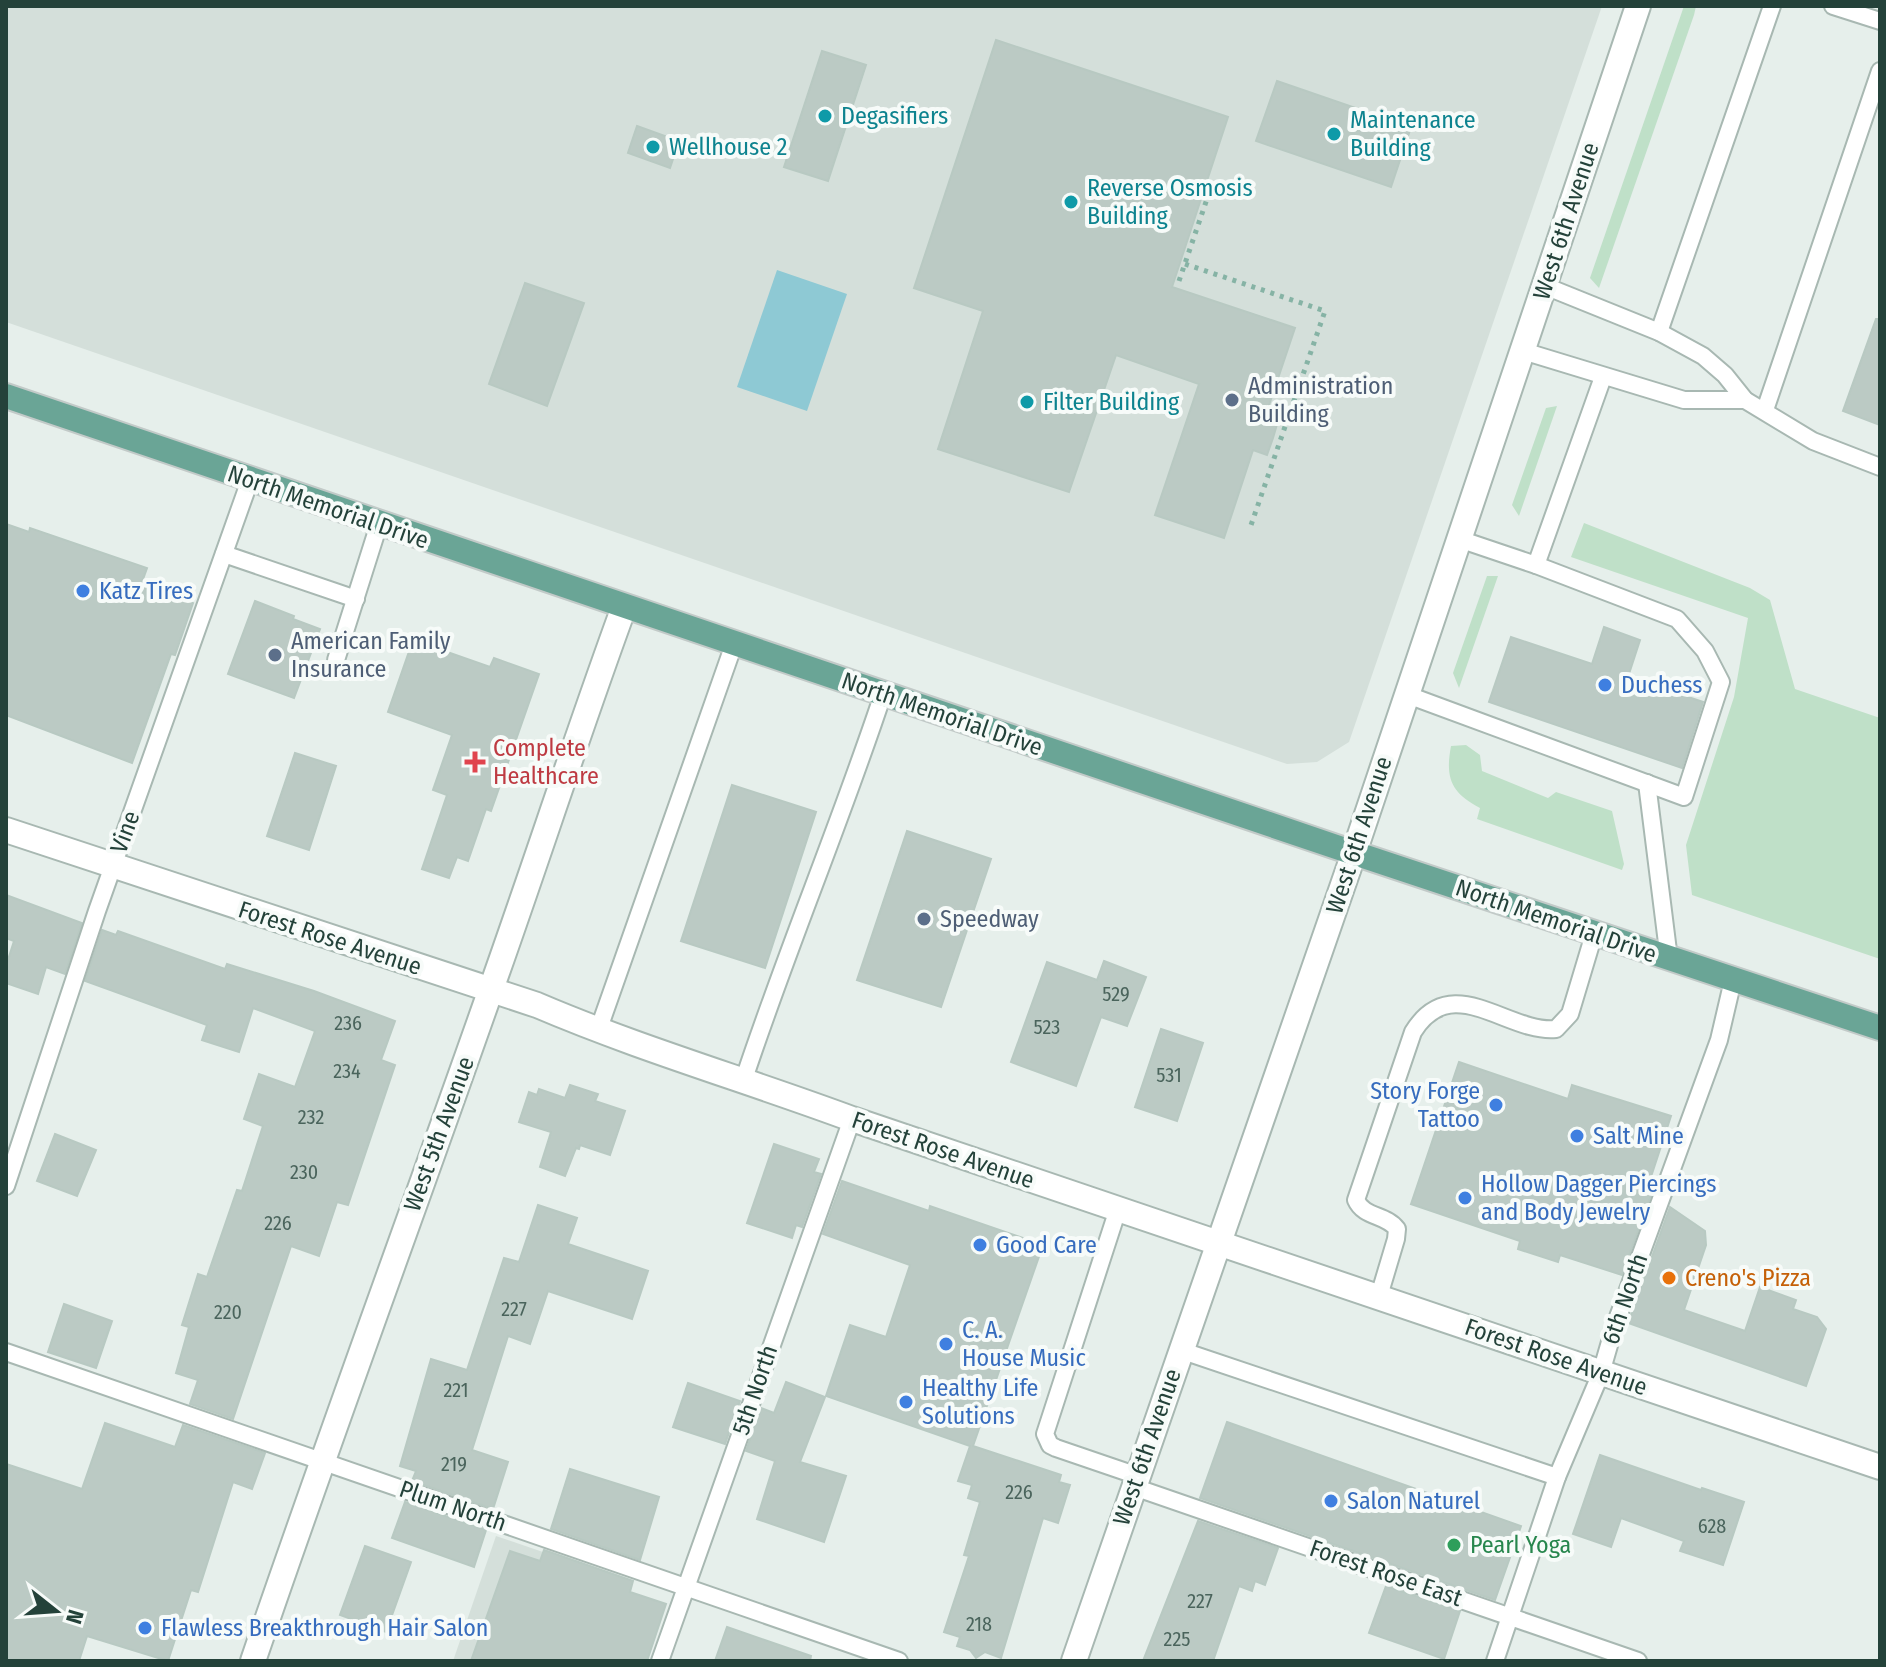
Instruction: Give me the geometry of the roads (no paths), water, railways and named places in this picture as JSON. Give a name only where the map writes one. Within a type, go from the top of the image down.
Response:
[{"type":"main road","name":"North Memorial Drive","points":[[6,396],[624,607],[1880,1028]]},
{"type":"street","name":"West 6th Avenue","points":[[1074,1661],[1354,853],[1638,6]]},
{"type":"street","name":"West 5th Avenue","points":[[253,1661],[624,607]]},
{"type":"street","name":"Forest Rose Avenue","points":[[6,830],[537,1005],[598,1031],[744,1079],[852,1119],[1880,1467]]},
{"type":"lane","points":[[1659,332],[1772,6]]},
{"type":"lane","points":[[1833,6],[1880,21]]},
{"type":"lane","points":[[1765,410],[1880,71]]},
{"type":"lane","points":[[1545,286],[1659,332],[1703,356],[1725,375],[1745,400],[1813,441],[1880,467]]},
{"type":"lane","points":[[1523,351],[1684,400],[1745,400]]},
{"type":"lane","points":[[1536,565],[1603,377]]},
{"type":"lane","name":"Vine","points":[[6,1186],[112,867],[250,480]]},
{"type":"lane","points":[[336,660],[379,524]]},
{"type":"lane","points":[[1405,694],[1684,797],[1721,682],[1705,651],[1677,619],[1459,539]]},
{"type":"lane","points":[[224,554],[356,599]]},
{"type":"lane","points":[[598,1031],[734,644]]},
{"type":"lane","points":[[744,1079],[770,999],[883,694]]},
{"type":"lane","points":[[1647,783],[1669,959]]},
{"type":"lane","points":[[1379,1296],[1397,1229],[1389,1220],[1362,1210],[1356,1200],[1413,1032],[1428,1015],[1440,1008],[1467,1004],[1539,1028],[1556,1029],[1570,1014],[1594,934]]},
{"type":"lane","name":"6th North","points":[[1495,1661],[1557,1477],[1601,1373],[1614,1328],[1719,1040],[1733,980]]},
{"type":"lane","name":"5th North","points":[[660,1661],[852,1119]]},
{"type":"lane","name":"Forest Rose East","points":[[1118,1209],[1045,1434],[1050,1445],[1136,1482],[1638,1661]]},
{"type":"lane","points":[[1180,1350],[1557,1477]]},
{"type":"lane","name":"Plum North","points":[[6,1352],[686,1586],[852,1654],[899,1661]]},
{"type":"water","points":[[777,270],[847,294],[807,411],[737,387]]},
{"type":"place","name":"Degasifiers","points":[[825,116]]},
{"type":"place","name":"Maintenance Building","points":[[1334,134]]},
{"type":"place","name":"Wellhouse 2","points":[[653,147]]},
{"type":"place","name":"Reverse Osmosis Building","points":[[1071,202]]},
{"type":"place","name":"Administration Building","points":[[1232,400]]},
{"type":"place","name":"Filter Building","points":[[1027,402]]},
{"type":"place","name":"Katz Tires","points":[[83,591]]},
{"type":"place","name":"American Family Insurance","points":[[275,655]]},
{"type":"place","name":"Duchess","points":[[1605,685]]},
{"type":"place","name":"Complete Healthcare","points":[[475,762]]},
{"type":"place","name":"Speedway","points":[[924,919]]},
{"type":"place","name":"Story Forge Tattoo","points":[[1496,1105]]},
{"type":"place","name":"Salt Mine","points":[[1577,1136]]},
{"type":"place","name":"Hollow Dagger Piercings and Body Jewelry","points":[[1465,1198]]},
{"type":"place","name":"Good Care","points":[[980,1245]]},
{"type":"place","name":"Creno's Pizza","points":[[1669,1278]]},
{"type":"place","name":"C. A. House Music","points":[[946,1344]]},
{"type":"place","name":"Healthy Life Solutions","points":[[906,1402]]},
{"type":"place","name":"Salon Naturel","points":[[1331,1501]]},
{"type":"place","name":"Pearl Yoga","points":[[1454,1545]]},
{"type":"place","name":"Flawless Breakthrough Hair Salon","points":[[145,1628]]}]
